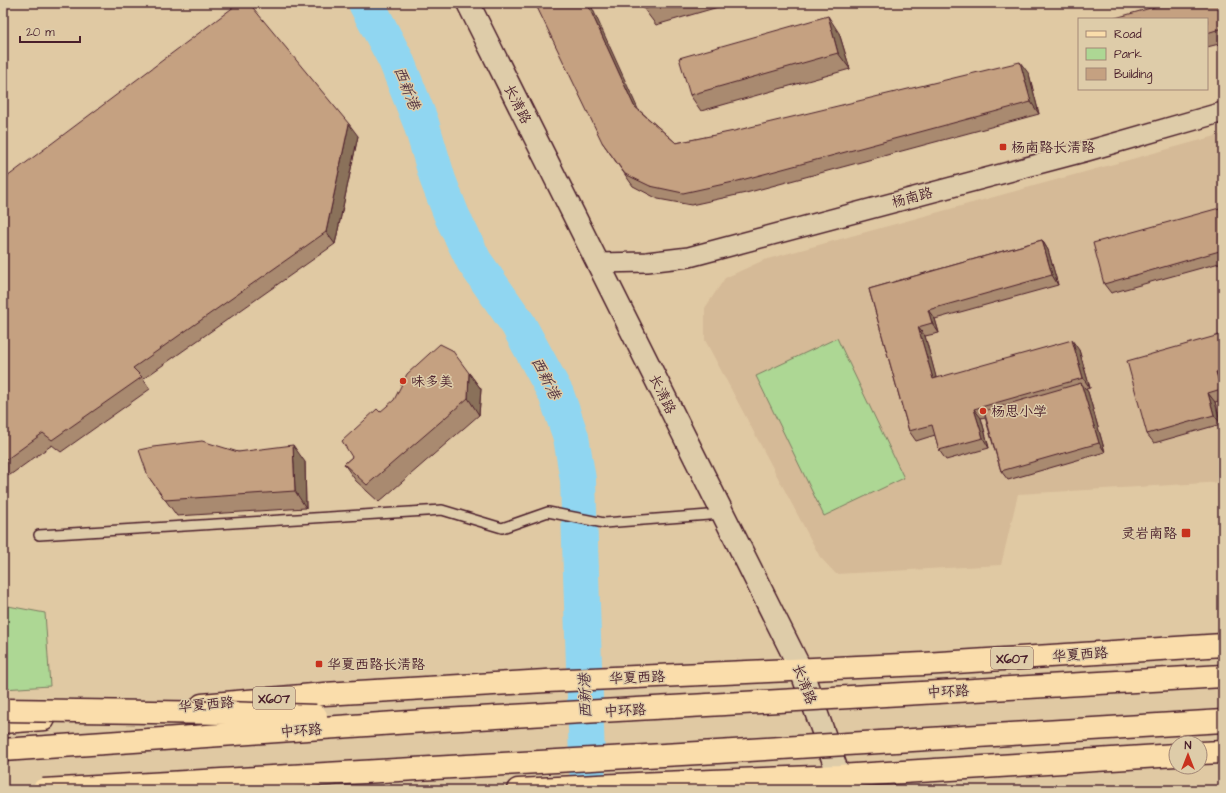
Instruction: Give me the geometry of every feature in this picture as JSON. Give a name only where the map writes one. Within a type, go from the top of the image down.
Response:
[{"type":"main road","name":"长清路","points":[[468,3],[801,670],[841,783]]},
{"type":"main road","name":"华夏西路","points":[[3,722],[324,694],[546,680],[924,664],[1223,645]]},
{"type":"main road","name":"中环路","points":[[3,750],[425,721],[1223,676]]},
{"type":"main road","points":[[3,710],[226,713],[425,721]]},
{"type":"main road","points":[[43,790],[1223,721]]},
{"type":"main road","points":[[1208,753],[1223,752]]},
{"type":"main road","points":[[518,790],[637,784],[841,783],[1168,756]]},
{"type":"street","name":"杨南路","points":[[598,263],[647,262],[689,257],[1087,151],[1223,112]]},
{"type":"lane","points":[[39,534],[442,510],[502,528],[548,512],[604,523],[723,514]]},
{"type":"shaded area","name":"杨思小学","points":[[1223,134],[1223,482],[1018,494],[1001,565],[836,574],[820,557],[705,340],[705,308],[725,278],[764,260]]},
{"type":"green space","points":[[837,338],[904,478],[824,516],[756,376]]},
{"type":"green space","points":[[3,605],[45,613],[50,686],[3,689]]},
{"type":"building","points":[[239,3],[249,3],[349,124],[326,232],[133,368],[142,377],[52,440],[43,433],[3,462],[3,180]]},
{"type":"building","points":[[535,3],[587,3],[634,106],[676,143],[734,131],[1020,62],[1031,102],[738,181],[683,193],[650,186],[625,174],[602,142]]},
{"type":"building","points":[[643,3],[664,3],[644,9]]},
{"type":"building","points":[[1168,3],[1223,3],[1223,28],[1208,33],[1208,18],[1116,18]]},
{"type":"building","points":[[828,16],[838,53],[690,95],[679,58]]},
{"type":"building","points":[[1223,207],[1223,250],[1104,284],[1093,243]]},
{"type":"building","points":[[1042,240],[1052,275],[928,310],[932,323],[918,327],[933,379],[1072,340],[1083,378],[974,409],[983,438],[939,450],[932,425],[909,431],[869,289]]},
{"type":"building","points":[[1223,334],[1223,370],[1216,372],[1221,389],[1208,393],[1214,415],[1147,434],[1127,361]]},
{"type":"building","points":[[440,344],[452,350],[469,373],[468,398],[367,485],[344,464],[352,457],[342,441],[377,409],[380,412],[394,400],[407,374]]},
{"type":"building","points":[[1081,383],[1099,443],[1001,471],[984,411]]},
{"type":"building","points":[[202,441],[238,452],[293,445],[295,491],[165,500],[148,476],[139,450]]},
{"type":"waterway","name":"西新港","points":[[366,3],[396,60],[421,123],[438,180],[452,216],[474,261],[518,324],[556,394],[571,437],[578,480],[588,790]]},
{"type":"place","name":"杨南路长清路","points":[[1003,147]]},
{"type":"place","name":"味多美","points":[[403,381]]},
{"type":"place","name":"杨思小学","points":[[983,411]]},
{"type":"place","name":"灵岩南路","points":[[1186,533]]},
{"type":"place","name":"华夏西路长清路","points":[[319,664]]}]
